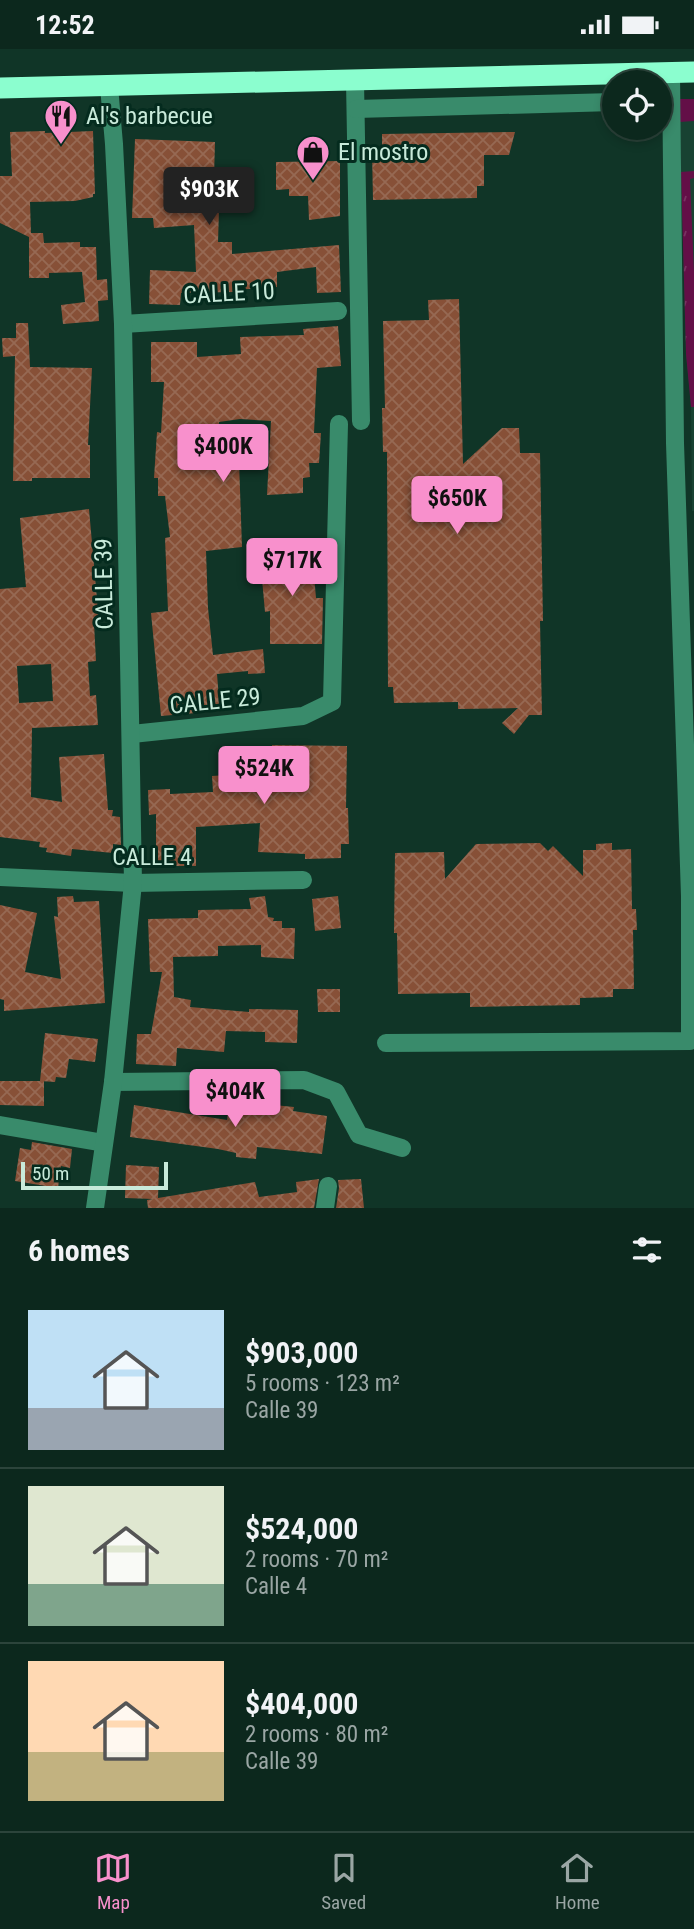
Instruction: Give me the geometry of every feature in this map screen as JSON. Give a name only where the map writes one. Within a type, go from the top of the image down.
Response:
[{"type":"highway","points":[[672,73],[694,72]]},
{"type":"highway","points":[[0,88],[602,75]]},
{"type":"street","points":[[355,81],[361,421]]},
{"type":"street","name":"CALLE 39","points":[[95,1208],[113,1081],[133,883],[123,324],[109,86]]},
{"type":"street","points":[[356,109],[602,102]]},
{"type":"street","points":[[386,1043],[690,1041],[692,896],[674,443],[667,140]]},
{"type":"street","name":"CALLE 10","points":[[123,324],[338,311]]},
{"type":"street","name":"CALLE 29","points":[[132,734],[303,716],[332,702],[339,424]]},
{"type":"street","name":"CALLE 4","points":[[0,877],[133,883],[303,880]]},
{"type":"street","points":[[113,1081],[304,1080],[337,1092],[359,1135],[402,1148]]},
{"type":"street","points":[[0,1125],[103,1143]]},
{"type":"street","points":[[326,1208],[328,1186]]},
{"type":"shaded area","points":[[679,99],[694,99],[694,511],[691,404],[686,354]]},
{"type":"green space","points":[[679,99],[694,99],[694,121],[679,122]]},
{"type":"green space","points":[[694,171],[694,178],[690,179],[694,272],[694,407],[691,407],[686,354],[681,172]]},
{"type":"building","points":[[93,131],[93,197],[75,201],[30,202],[31,233],[43,233],[44,243],[80,242],[80,247],[96,247],[97,280],[107,279],[108,300],[98,301],[99,321],[63,324],[61,305],[85,302],[82,272],[49,273],[49,278],[29,278],[29,237],[0,223],[0,176],[12,176],[10,132]]},
{"type":"building","points":[[515,132],[509,155],[484,155],[484,186],[477,186],[477,198],[373,200],[372,152],[382,151],[382,134]]},
{"type":"building","points":[[135,139],[215,142],[214,177],[220,177],[218,242],[232,242],[232,254],[339,245],[341,292],[317,293],[316,267],[277,272],[277,287],[233,290],[234,292],[181,293],[180,305],[149,304],[150,270],[196,272],[194,225],[154,228],[153,218],[132,218]]},
{"type":"building","points":[[340,161],[340,216],[309,220],[308,196],[289,196],[289,189],[276,190],[276,162]]},
{"type":"building","points":[[459,299],[463,464],[502,428],[519,428],[520,453],[540,453],[542,715],[529,715],[514,734],[502,723],[518,708],[458,709],[458,702],[394,703],[393,687],[388,687],[387,452],[383,452],[383,321],[429,320],[428,300]]},
{"type":"building","points":[[16,323],[28,323],[30,367],[92,368],[88,445],[90,478],[32,478],[32,481],[13,481],[15,356],[3,357],[2,338],[16,338]]},
{"type":"building","points":[[338,326],[341,366],[317,368],[314,433],[321,433],[319,463],[309,463],[310,477],[303,478],[303,493],[267,495],[271,421],[240,419],[219,422],[218,462],[239,461],[242,547],[206,551],[213,655],[263,649],[265,673],[248,674],[248,671],[217,674],[220,711],[161,716],[151,613],[168,611],[165,538],[170,537],[165,496],[158,496],[158,478],[154,478],[157,432],[161,433],[164,382],[151,382],[151,342],[197,342],[197,357],[241,354],[240,337],[304,335],[303,329]]},
{"type":"building","points":[[89,509],[99,622],[94,623],[96,661],[88,662],[90,696],[96,695],[98,725],[32,728],[31,797],[62,802],[59,757],[104,754],[108,810],[113,810],[112,816],[120,817],[121,845],[113,844],[113,853],[72,849],[71,856],[46,852],[47,848],[39,847],[40,842],[0,837],[0,589],[26,587],[20,518]],"holes":[[[51,664],[53,701],[19,703],[17,666]]]},
{"type":"building","points":[[279,549],[280,554],[312,551],[316,598],[323,598],[322,644],[270,644],[270,611],[265,612],[261,568],[264,551]]},
{"type":"building","points":[[272,745],[347,746],[346,808],[349,844],[341,844],[341,858],[305,859],[305,854],[258,852],[260,823],[196,827],[196,866],[156,866],[156,814],[149,815],[148,790],[170,789],[170,794],[213,792],[212,776],[256,773],[258,749],[272,750]]},
{"type":"building","points":[[540,843],[548,851],[553,846],[583,876],[583,850],[596,850],[596,844],[612,843],[612,850],[631,849],[632,909],[636,909],[637,930],[633,930],[634,989],[613,989],[613,997],[580,998],[580,1005],[470,1007],[470,993],[398,994],[397,933],[394,933],[395,853],[444,852],[445,879],[476,844]]},
{"type":"building","points":[[73,896],[74,902],[99,901],[105,1003],[4,1011],[4,1000],[0,999],[0,905],[37,913],[25,972],[61,979],[54,916],[58,917],[57,897]]},
{"type":"building","points":[[265,896],[268,917],[274,918],[273,921],[282,921],[282,928],[295,928],[294,959],[261,957],[261,945],[218,946],[218,956],[173,957],[174,997],[191,1000],[190,1007],[249,1012],[249,1009],[298,1010],[297,1043],[265,1042],[265,1032],[226,1031],[224,1052],[177,1048],[176,1066],[136,1064],[137,1034],[151,1034],[162,972],[150,972],[148,919],[198,918],[198,910],[251,909],[249,898]]},
{"type":"building","points":[[338,896],[341,928],[315,931],[312,899]]},
{"type":"building","points":[[317,989],[340,989],[340,1012],[318,1012]]},
{"type":"building","points":[[45,1033],[98,1039],[95,1062],[69,1059],[66,1078],[56,1077],[55,1082],[40,1081]]},
{"type":"building","points":[[0,1081],[44,1081],[44,1106],[0,1105]]},
{"type":"building","points":[[229,1104],[264,1108],[264,1104],[294,1107],[293,1111],[327,1116],[322,1154],[257,1147],[256,1159],[236,1157],[236,1153],[218,1149],[130,1137],[134,1105],[227,1120]]},
{"type":"building","points":[[32,1142],[72,1149],[70,1168],[61,1166],[58,1188],[15,1181],[20,1148],[31,1150]]},
{"type":"building","points":[[126,1165],[159,1167],[158,1198],[255,1182],[259,1197],[297,1192],[296,1182],[319,1179],[314,1208],[148,1208],[147,1200],[153,1199],[125,1198]]},
{"type":"building","points":[[361,1179],[364,1208],[336,1208],[338,1180]]},
{"type":"place","name":"Al's barbecue","points":[[61,146]]},
{"type":"place","name":"El mostro","points":[[313,182]]}]
